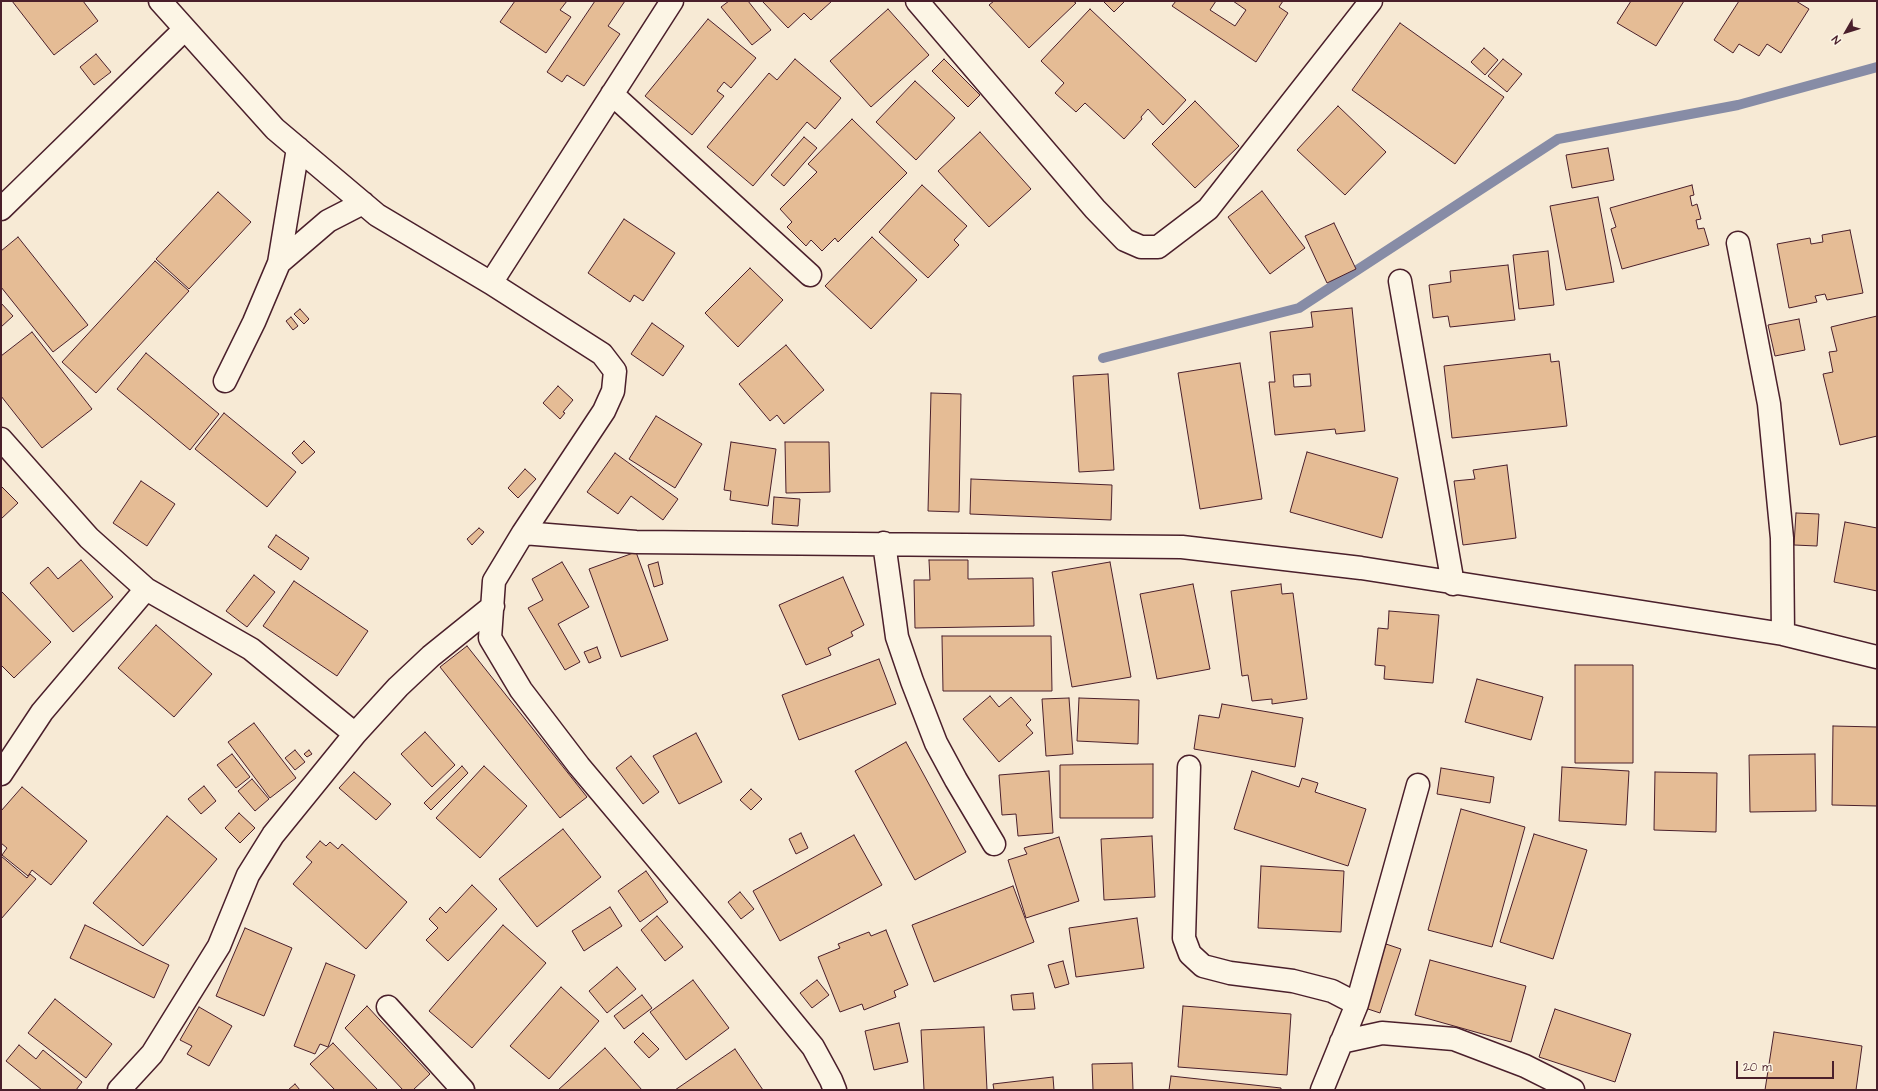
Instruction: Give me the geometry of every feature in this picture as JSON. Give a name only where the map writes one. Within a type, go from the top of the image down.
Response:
[{"type":"street","points":[[160,1],[275,129],[377,215],[491,283],[602,354],[615,371],[613,391],[604,410],[523,533],[494,581],[490,638],[521,690],[579,766],[718,930],[813,1048],[835,1090]]},
{"type":"street","points":[[491,283],[672,1]]},
{"type":"street","points":[[917,1],[1095,209],[1124,240],[1141,247],[1158,247],[1208,209],[1372,1]]},
{"type":"street","points":[[1,209],[185,29]]},
{"type":"street","points":[[612,94],[810,275]]},
{"type":"street","points":[[225,381],[254,322],[279,263],[298,148]]},
{"type":"street","points":[[279,263],[328,221],[363,203]]},
{"type":"street","points":[[1738,243],[1769,404],[1782,538],[1783,634]]},
{"type":"street","points":[[1400,281],[1453,584]]},
{"type":"street","points":[[1,439],[89,538],[146,588],[251,649],[356,734]]},
{"type":"street","points":[[523,533],[636,542],[884,543],[1182,548],[1361,568],[1453,584],[1783,634],[1877,658]]},
{"type":"street","points":[[884,543],[897,637],[912,681],[936,743],[994,844]]},
{"type":"street","points":[[1,774],[42,712],[146,588]]},
{"type":"street","points":[[120,1090],[152,1054],[219,946],[248,875],[254,863],[273,836],[356,734],[398,687],[414,671],[493,606]]},
{"type":"street","points":[[1189,767],[1184,938],[1190,954],[1203,966],[1230,973],[1293,981],[1332,991],[1358,1004]]},
{"type":"street","points":[[1322,1090],[1358,1004],[1418,786]]},
{"type":"street","points":[[388,1007],[463,1090]]},
{"type":"street","points":[[1341,1042],[1382,1033],[1454,1039],[1525,1066],[1573,1090]]},
{"type":"building","points":[[12,1],[83,1],[98,21],[54,55]]},
{"type":"building","points":[[515,1],[567,1],[560,10],[571,17],[546,53],[500,22]]},
{"type":"building","points":[[595,1],[625,1],[608,26],[620,34],[584,86],[567,75],[562,82],[547,72]]},
{"type":"building","points":[[729,1],[748,1],[771,30],[752,45],[721,7]]},
{"type":"building","points":[[762,1],[832,1],[811,20],[804,13],[788,28]]},
{"type":"building","points":[[994,1],[1073,1],[1076,3],[1029,48],[989,5]]},
{"type":"building","points":[[1103,1],[1125,1],[1114,12]]},
{"type":"building","points":[[1176,1],[1216,1],[1210,10],[1235,26],[1246,10],[1233,1],[1283,1],[1279,7],[1288,13],[1256,62],[1172,6]]},
{"type":"building","points":[[1631,1],[1684,1],[1656,46],[1617,23]]},
{"type":"building","points":[[1739,1],[1796,1],[1809,9],[1781,53],[1767,44],[1759,56],[1739,44],[1733,53],[1714,40]]},
{"type":"building","points":[[888,9],[929,55],[871,107],[830,61]]},
{"type":"building","points":[[1090,9],[1186,100],[1163,125],[1148,109],[1141,117],[1142,119],[1124,139],[1085,103],[1076,112],[1055,93],[1064,83],[1041,61]]},
{"type":"building","points":[[708,19],[756,58],[731,88],[724,82],[717,91],[724,96],[692,135],[645,96]]},
{"type":"building","points":[[1400,23],[1504,97],[1455,164],[1352,90]]},
{"type":"building","points":[[1484,48],[1498,60],[1485,75],[1471,62]]},
{"type":"building","points":[[96,54],[111,72],[94,85],[80,67]]},
{"type":"building","points":[[795,59],[841,98],[815,129],[807,122],[753,186],[707,147],[769,73],[777,80]]},
{"type":"building","points":[[944,59],[980,95],[968,107],[932,71]]},
{"type":"building","points":[[1503,59],[1522,74],[1507,92],[1488,76]]},
{"type":"building","points":[[915,81],[955,118],[916,160],[876,122]]},
{"type":"building","points":[[1195,101],[1239,146],[1195,188],[1152,144]]},
{"type":"building","points":[[1338,106],[1386,152],[1345,195],[1297,150]]},
{"type":"building","points":[[852,119],[907,173],[838,242],[835,238],[822,251],[811,240],[806,246],[787,227],[792,222],[780,209],[817,172],[808,164]]},
{"type":"building","points":[[980,132],[1031,189],[989,227],[938,171]]},
{"type":"building","points":[[804,137],[817,148],[784,186],[771,175]]},
{"type":"building","points":[[1608,148],[1614,180],[1572,188],[1566,155]]},
{"type":"building","points":[[922,185],[967,226],[954,240],[959,245],[928,278],[879,232]]},
{"type":"building","points":[[1692,185],[1694,195],[1690,196],[1692,206],[1697,204],[1701,219],[1696,220],[1698,229],[1704,228],[1709,245],[1622,269],[1611,229],[1616,227],[1610,208]]},
{"type":"building","points":[[1262,191],[1305,248],[1270,274],[1228,217]]},
{"type":"building","points":[[218,192],[251,222],[189,289],[156,259]]},
{"type":"building","points":[[1598,197],[1614,282],[1566,290],[1550,206]]},
{"type":"building","points":[[624,219],[675,253],[643,301],[634,295],[630,302],[588,273]]},
{"type":"building","points":[[1334,223],[1356,269],[1327,283],[1305,236]]},
{"type":"building","points":[[1850,230],[1863,293],[1827,300],[1825,294],[1815,296],[1817,302],[1789,308],[1777,244],[1810,238],[1811,244],[1823,242],[1822,235]]},
{"type":"building","points":[[18,237],[88,325],[53,352],[1,287],[1,251]]},
{"type":"building","points":[[872,237],[917,280],[871,329],[825,286]]},
{"type":"building","points":[[1548,251],[1554,305],[1519,309],[1513,255]]},
{"type":"building","points":[[155,261],[189,291],[96,393],[62,362]]},
{"type":"building","points":[[1508,265],[1515,320],[1450,327],[1448,316],[1433,318],[1429,285],[1451,282],[1450,271]]},
{"type":"building","points":[[750,268],[783,300],[738,347],[705,313]]},
{"type":"building","points":[[1,303],[13,316],[1,327]]},
{"type":"building","points":[[1352,308],[1365,431],[1336,434],[1335,429],[1275,435],[1269,382],[1275,382],[1270,332],[1313,327],[1311,312]],"holes":[[[1310,374],[1311,386],[1294,387],[1293,375]]]},
{"type":"building","points":[[300,309],[309,319],[304,324],[294,314]]},
{"type":"building","points":[[1877,316],[1877,436],[1840,445],[1823,374],[1833,372],[1829,352],[1837,351],[1831,327]]},
{"type":"building","points":[[291,317],[298,326],[293,330],[286,321]]},
{"type":"building","points":[[1799,319],[1805,350],[1775,356],[1768,325]]},
{"type":"building","points":[[652,323],[684,346],[663,376],[631,354]]},
{"type":"building","points":[[32,332],[92,409],[42,448],[1,396],[1,356]]},
{"type":"building","points":[[786,345],[824,390],[784,424],[777,415],[770,421],[739,384]]},
{"type":"building","points":[[146,353],[219,414],[190,450],[117,389]]},
{"type":"building","points":[[1550,354],[1551,362],[1559,361],[1567,426],[1452,438],[1444,366]]},
{"type":"building","points":[[1240,363],[1262,499],[1200,509],[1178,373]]},
{"type":"building","points":[[1108,374],[1114,470],[1079,472],[1073,376]]},
{"type":"building","points":[[558,386],[573,400],[563,412],[565,413],[560,419],[543,403]]},
{"type":"building","points":[[931,393],[961,394],[959,512],[928,511]]},
{"type":"building","points":[[224,413],[296,472],[267,507],[195,449]]},
{"type":"building","points":[[656,416],[702,444],[675,488],[629,459]]},
{"type":"building","points":[[304,441],[315,452],[302,464],[292,453]]},
{"type":"building","points":[[731,442],[776,449],[768,506],[730,500],[731,491],[724,490]]},
{"type":"building","points":[[785,442],[829,442],[830,492],[786,493]]},
{"type":"building","points":[[1307,452],[1398,478],[1382,538],[1290,512]]},
{"type":"building","points":[[615,453],[678,499],[663,520],[631,496],[618,514],[587,492]]},
{"type":"building","points":[[1507,465],[1516,538],[1463,545],[1454,481],[1475,479],[1473,470]]},
{"type":"building","points":[[525,469],[536,479],[518,498],[508,488]]},
{"type":"building","points":[[971,479],[1112,485],[1111,520],[970,514]]},
{"type":"building","points":[[141,481],[175,504],[147,546],[113,523]]},
{"type":"building","points":[[1,486],[18,503],[1,519]]},
{"type":"building","points":[[774,497],[800,499],[798,526],[772,524]]},
{"type":"building","points":[[1796,513],[1819,514],[1817,546],[1794,545]]},
{"type":"building","points":[[1845,522],[1877,528],[1877,591],[1834,582]]},
{"type":"building","points":[[479,528],[484,532],[472,545],[467,539]]},
{"type":"building","points":[[276,535],[309,558],[301,570],[268,547]]},
{"type":"building","points":[[636,552],[668,640],[621,657],[589,569]]},
{"type":"building","points":[[81,560],[113,597],[73,632],[30,583],[48,567],[58,579]]},
{"type":"building","points":[[929,560],[968,560],[968,579],[1033,578],[1034,626],[915,628],[914,580],[930,580]]},
{"type":"building","points":[[562,562],[589,607],[558,624],[580,662],[565,670],[528,608],[543,600],[532,579]]},
{"type":"building","points":[[658,562],[663,584],[654,587],[648,565]]},
{"type":"building","points":[[1110,562],[1131,677],[1072,687],[1052,572]]},
{"type":"building","points":[[254,575],[275,592],[247,627],[226,611]]},
{"type":"building","points":[[843,577],[864,625],[851,632],[853,636],[828,648],[831,655],[806,665],[779,605]]},
{"type":"building","points":[[294,581],[368,631],[337,676],[263,626]]},
{"type":"building","points":[[1193,584],[1210,669],[1157,679],[1140,594]]},
{"type":"building","points":[[1281,584],[1282,594],[1293,593],[1307,699],[1272,704],[1272,699],[1252,701],[1248,675],[1242,676],[1231,591]]},
{"type":"building","points":[[1,591],[51,642],[14,678],[1,665]]},
{"type":"building","points":[[1389,611],[1439,615],[1433,683],[1384,679],[1385,666],[1375,665],[1378,628],[1388,629]]},
{"type":"building","points":[[156,625],[212,674],[174,717],[118,668]]},
{"type":"building","points":[[942,636],[1051,636],[1052,691],[943,691]]},
{"type":"building","points":[[467,646],[587,797],[560,818],[440,667]]},
{"type":"building","points":[[597,647],[601,658],[589,663],[584,652]]},
{"type":"building","points":[[879,659],[896,704],[799,740],[782,695]]},
{"type":"building","points":[[1575,665],[1633,665],[1633,763],[1575,763]]},
{"type":"building","points":[[1477,679],[1543,697],[1531,740],[1465,722]]},
{"type":"building","points":[[990,696],[999,707],[1011,697],[1031,720],[1026,725],[1033,733],[999,762],[963,719]]},
{"type":"building","points":[[1069,698],[1073,754],[1046,756],[1042,699]]},
{"type":"building","points":[[1079,698],[1139,700],[1138,744],[1077,741]]},
{"type":"building","points":[[1222,704],[1303,718],[1295,767],[1194,749],[1199,715],[1219,718]]},
{"type":"building","points":[[254,723],[296,778],[270,798],[228,742]]},
{"type":"building","points":[[1833,726],[1877,727],[1877,806],[1832,805]]},
{"type":"building","points":[[425,732],[455,765],[432,787],[401,754]]},
{"type":"building","points":[[696,733],[722,782],[679,804],[653,756]]},
{"type":"building","points":[[906,742],[966,852],[915,880],[855,771]]},
{"type":"building","points":[[295,750],[305,762],[295,770],[285,758]]},
{"type":"building","points":[[309,750],[312,754],[307,757],[304,754]]},
{"type":"building","points":[[232,754],[250,777],[236,788],[217,765]]},
{"type":"building","points":[[1815,754],[1816,811],[1750,812],[1749,755]]},
{"type":"building","points":[[631,756],[659,792],[643,804],[616,768]]},
{"type":"building","points":[[1153,764],[1153,818],[1060,818],[1060,765]]},
{"type":"building","points":[[462,766],[468,773],[431,810],[424,803]]},
{"type":"building","points":[[484,766],[527,806],[480,858],[436,818]]},
{"type":"building","points":[[1562,767],[1629,771],[1626,825],[1559,821]]},
{"type":"building","points":[[1441,768],[1494,777],[1490,803],[1437,794]]},
{"type":"building","points":[[1049,771],[1053,833],[1018,836],[1016,814],[1002,815],[999,775]]},
{"type":"building","points":[[1252,771],[1299,787],[1302,778],[1318,783],[1315,792],[1366,809],[1348,866],[1234,829]]},
{"type":"building","points":[[354,772],[391,804],[376,820],[339,788]]},
{"type":"building","points":[[1655,772],[1717,773],[1716,832],[1654,830]]},
{"type":"building","points":[[252,779],[269,799],[255,811],[238,791]]},
{"type":"building","points":[[204,786],[216,801],[201,814],[188,799]]},
{"type":"building","points":[[22,787],[87,841],[51,885],[32,870],[28,876],[2,855],[7,848],[1,843],[1,811]]},
{"type":"building","points":[[751,789],[762,799],[751,810],[740,800]]},
{"type":"building","points":[[1461,809],[1525,827],[1492,947],[1428,930]]},
{"type":"building","points":[[239,813],[255,828],[240,843],[225,828]]},
{"type":"building","points":[[167,816],[217,859],[143,946],[93,903]]},
{"type":"building","points":[[563,829],[601,877],[537,927],[499,879]]},
{"type":"building","points":[[801,833],[808,848],[796,854],[789,839]]},
{"type":"building","points":[[1534,834],[1587,850],[1553,959],[1500,942]]},
{"type":"building","points":[[854,835],[882,885],[780,941],[753,891]]},
{"type":"building","points":[[1152,836],[1155,897],[1104,900],[1101,839]]},
{"type":"building","points":[[1059,837],[1079,901],[1026,918],[1008,860],[1027,854],[1024,848]]},
{"type":"building","points":[[320,841],[326,846],[330,842],[338,849],[342,844],[407,902],[366,949],[293,884],[312,862],[306,857]]},
{"type":"building","points":[[1,856],[27,878],[30,874],[36,879],[1,919]]},
{"type":"building","points":[[1261,866],[1344,871],[1341,932],[1258,928]]},
{"type":"building","points":[[646,871],[668,902],[640,922],[618,891]]},
{"type":"building","points":[[472,885],[497,909],[448,961],[426,940],[438,928],[429,919],[440,907],[446,913]]},
{"type":"building","points":[[1013,886],[1034,942],[934,982],[912,925]]},
{"type":"building","points":[[740,892],[754,909],[741,919],[728,902]]},
{"type":"building","points":[[610,907],[622,926],[584,951],[572,931]]},
{"type":"building","points":[[657,916],[683,947],[665,961],[641,930]]},
{"type":"building","points":[[1137,918],[1144,968],[1076,977],[1069,928]]},
{"type":"building","points":[[85,925],[169,965],[154,998],[70,958]]},
{"type":"building","points":[[503,925],[546,963],[472,1048],[429,1011]]},
{"type":"building","points":[[245,928],[292,948],[264,1016],[216,996]]},
{"type":"building","points":[[886,930],[908,985],[894,991],[896,997],[864,1010],[862,1004],[840,1012],[818,957],[840,948],[838,944],[869,932],[871,936]]},
{"type":"building","points":[[1386,944],[1401,949],[1380,1013],[1365,1008]]},
{"type":"building","points":[[1430,960],[1526,986],[1511,1042],[1415,1015]]},
{"type":"building","points":[[1063,961],[1069,984],[1055,988],[1048,965]]},
{"type":"building","points":[[326,963],[355,975],[328,1047],[320,1044],[315,1054],[294,1046]]},
{"type":"building","points":[[617,967],[636,989],[607,1013],[589,991]]},
{"type":"building","points":[[693,980],[729,1028],[686,1060],[650,1012]]},
{"type":"building","points":[[817,980],[829,995],[812,1008],[800,993]]},
{"type":"building","points":[[561,987],[599,1021],[549,1079],[510,1046]]},
{"type":"building","points":[[1033,993],[1035,1009],[1013,1010],[1011,995]]},
{"type":"building","points":[[642,995],[652,1008],[624,1029],[614,1016]]},
{"type":"building","points":[[55,999],[112,1044],[86,1078],[28,1033]]},
{"type":"building","points":[[367,1006],[430,1074],[413,1090],[403,1090],[345,1028]]},
{"type":"building","points":[[1183,1006],[1291,1014],[1287,1075],[1178,1067]]},
{"type":"building","points":[[199,1007],[232,1026],[209,1066],[187,1054],[192,1046],[180,1040]]},
{"type":"building","points":[[1555,1009],[1631,1034],[1615,1082],[1539,1057]]},
{"type":"building","points":[[899,1023],[908,1062],[874,1070],[865,1031]]},
{"type":"building","points":[[984,1027],[987,1090],[924,1090],[921,1030]]},
{"type":"building","points":[[1774,1032],[1862,1046],[1856,1090],[1765,1090]]},
{"type":"building","points":[[643,1033],[659,1049],[649,1058],[634,1042]]},
{"type":"building","points":[[333,1043],[378,1090],[335,1090],[310,1064]]},
{"type":"building","points":[[19,1045],[36,1059],[43,1050],[82,1082],[76,1090],[42,1090],[6,1061]]},
{"type":"building","points":[[605,1048],[642,1090],[558,1090]]},
{"type":"building","points":[[735,1049],[763,1090],[675,1090]]},
{"type":"building","points":[[1132,1063],[1133,1090],[1093,1090],[1092,1064]]},
{"type":"building","points":[[1171,1076],[1281,1088],[1281,1090],[1169,1090]]},
{"type":"building","points":[[1053,1077],[1054,1090],[994,1090],[993,1084]]},
{"type":"building","points":[[295,1084],[300,1090],[288,1090]]},
{"type":"waterway","points":[[1103,358],[1299,308],[1558,139],[1738,105],[1877,67]]}]
